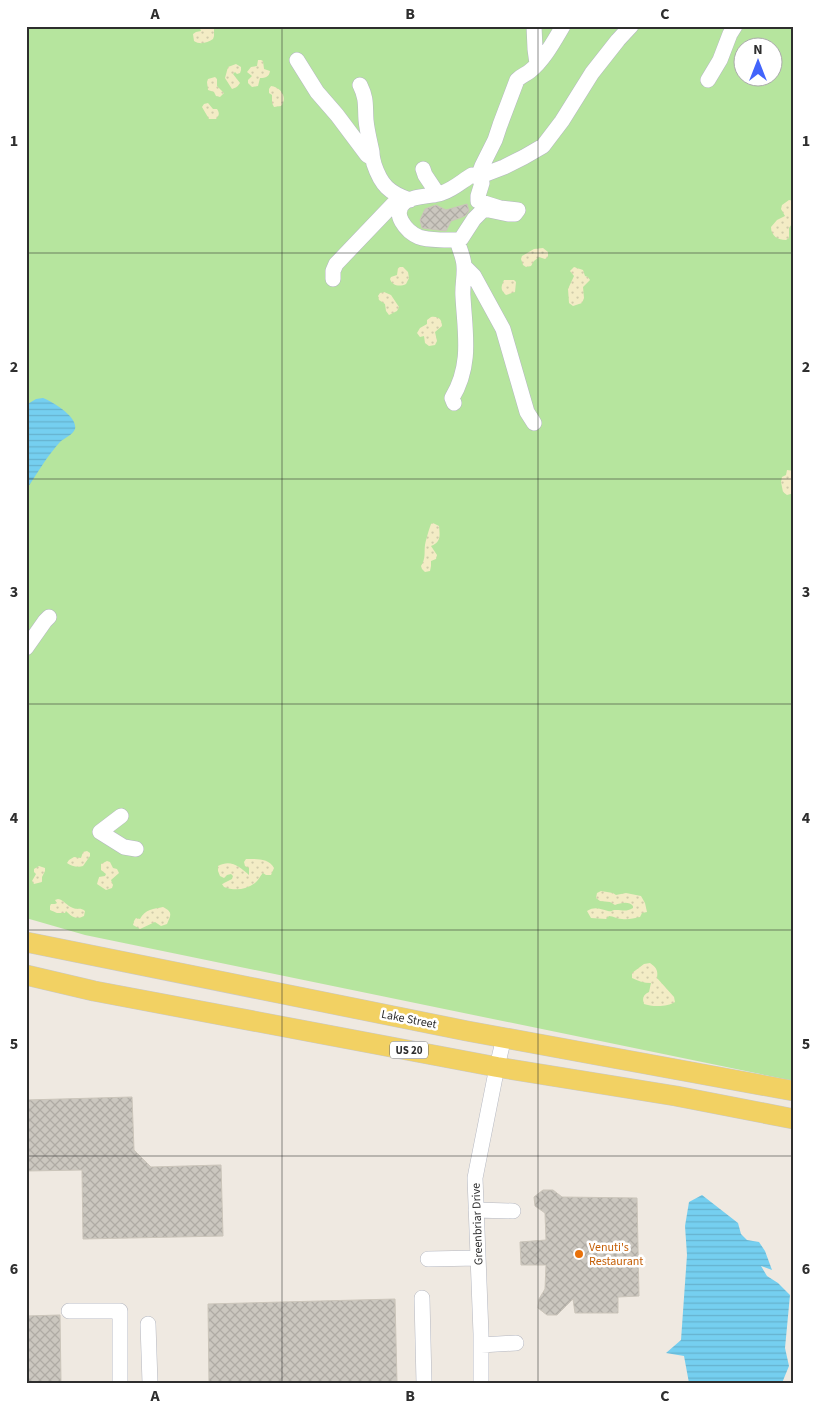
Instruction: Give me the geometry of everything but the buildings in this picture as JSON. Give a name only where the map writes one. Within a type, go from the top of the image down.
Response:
[{"type":"main road","name":"Lake Street","points":[[26,942],[504,1037],[794,1091]]},
{"type":"main road","name":"US 20","points":[[26,975],[94,991],[496,1067],[676,1096],[794,1119]]},
{"type":"lane","points":[[534,26],[537,64]]},
{"type":"lane","points":[[478,177],[495,140],[517,80],[537,64],[563,26]]},
{"type":"lane","points":[[478,177],[517,161],[543,146],[562,121],[592,73],[631,26]]},
{"type":"lane","points":[[708,80],[720,60],[735,26]]},
{"type":"lane","points":[[297,60],[317,92],[337,115],[366,155],[372,158]]},
{"type":"lane","points":[[360,85],[364,94],[372,158],[380,179],[387,189],[405,199]]},
{"type":"lane","points":[[423,169],[424,174],[435,190],[434,195]]},
{"type":"lane","points":[[333,279],[333,271],[336,264],[405,199],[434,195],[453,188],[472,175],[478,177],[482,183],[478,201],[500,208],[518,210],[514,214],[508,214],[484,209],[474,219],[461,239],[428,239],[418,237],[399,219],[398,214],[406,202],[405,199]]},
{"type":"lane","points":[[454,402],[452,398],[462,379],[467,339],[463,293],[464,266],[457,240]]},
{"type":"lane","points":[[464,266],[469,269],[478,282],[503,329],[527,412],[534,423]]},
{"type":"lane","points":[[26,648],[44,621],[49,617]]},
{"type":"lane","points":[[121,816],[100,832],[124,847],[136,849]]},
{"type":"lane","name":"Greenbriar Drive","points":[[481,1383],[475,1178],[496,1067],[504,1037]]},
{"type":"lane","points":[[476,1210],[513,1211]]},
{"type":"lane","points":[[428,1259],[478,1258]]},
{"type":"lane","points":[[422,1298],[424,1383]]},
{"type":"lane","points":[[69,1310],[120,1311],[120,1383]]},
{"type":"lane","points":[[148,1324],[150,1383]]},
{"type":"lane","points":[[481,1344],[516,1343]]},
{"type":"green space","points":[[26,26],[794,26],[794,1081],[85,935],[26,918]]},
{"type":"sand","points":[[199,26],[214,27],[213,39],[203,43],[194,41],[193,34],[201,31]]},
{"type":"sand","points":[[258,60],[263,61],[264,69],[270,71],[267,77],[260,78],[258,86],[252,87],[248,80],[252,76],[247,72],[251,67],[257,66]]},
{"type":"sand","points":[[236,64],[241,67],[241,70],[240,73],[237,74],[235,72],[233,74],[240,83],[232,89],[225,78],[228,67]]},
{"type":"sand","points":[[215,77],[217,79],[217,86],[224,93],[220,97],[208,90],[208,79]]},
{"type":"sand","points":[[271,86],[278,88],[284,96],[281,106],[274,107],[272,103],[272,95],[269,93]]},
{"type":"sand","points":[[208,103],[213,109],[218,110],[219,114],[216,119],[209,119],[202,107]]},
{"type":"sand","points":[[789,200],[794,201],[794,221],[789,228],[789,238],[783,240],[774,235],[771,227],[777,220],[785,216],[781,209],[782,205]]},
{"type":"sand","points":[[543,248],[548,252],[548,257],[545,259],[539,257],[531,266],[526,267],[523,265],[522,256],[534,249]]},
{"type":"sand","points":[[403,267],[408,272],[409,278],[406,284],[399,286],[392,283],[390,279],[397,275],[398,268]]},
{"type":"sand","points":[[574,267],[583,270],[585,276],[590,280],[583,287],[584,298],[582,303],[573,306],[569,303],[568,289],[574,276],[570,271]]},
{"type":"sand","points":[[504,280],[514,280],[516,282],[515,292],[506,295],[503,292],[502,285]]},
{"type":"sand","points":[[384,292],[391,295],[399,307],[397,311],[389,315],[385,304],[379,300],[378,296]]},
{"type":"sand","points":[[431,317],[439,318],[442,326],[435,332],[437,341],[435,345],[429,346],[425,343],[424,336],[420,337],[417,333],[420,328],[427,324],[427,320]]},
{"type":"sand","points":[[787,470],[794,471],[794,493],[787,495],[783,492],[781,482]]},
{"type":"sand","points":[[433,523],[439,526],[440,533],[437,543],[431,546],[437,555],[436,559],[431,561],[430,571],[425,572],[421,566],[428,534]]},
{"type":"sand","points":[[87,851],[90,853],[90,856],[83,866],[79,867],[67,863],[74,857],[81,858],[83,852]]},
{"type":"sand","points":[[246,859],[269,862],[274,868],[271,875],[263,873],[255,883],[244,888],[232,889],[224,887],[222,884],[232,879],[233,876],[231,874],[224,878],[220,876],[218,866],[227,863],[231,864],[239,867],[249,875],[249,868],[245,866],[244,862]]},
{"type":"sand","points":[[107,861],[119,873],[111,880],[112,888],[106,890],[97,884],[99,877],[106,874],[101,870],[101,864]]},
{"type":"sand","points":[[39,866],[45,868],[42,882],[34,884],[32,881],[36,874],[34,869]]},
{"type":"sand","points":[[601,891],[616,895],[626,893],[641,896],[647,912],[642,913],[640,917],[629,919],[620,919],[612,916],[606,919],[591,918],[587,911],[593,909],[598,908],[611,911],[633,908],[631,904],[627,903],[615,905],[610,902],[600,901],[596,898],[597,893]]},
{"type":"sand","points":[[58,899],[73,908],[85,911],[84,916],[76,918],[66,911],[65,913],[57,913],[50,910],[51,904],[57,903],[55,900]]},
{"type":"sand","points":[[163,907],[170,914],[167,924],[161,926],[155,922],[140,929],[133,925],[136,918],[140,919],[147,911]]},
{"type":"sand","points":[[650,963],[656,970],[657,978],[674,997],[675,1002],[660,1006],[644,1004],[645,994],[649,992],[651,983],[641,982],[632,978],[632,973],[644,964]]},
{"type":"water","points":[[43,398],[58,406],[69,415],[75,424],[75,429],[55,447],[26,490],[26,405],[36,399]]},
{"type":"water","points":[[702,1195],[738,1223],[741,1234],[747,1240],[759,1242],[765,1251],[772,1270],[761,1266],[767,1276],[778,1283],[790,1295],[785,1348],[789,1366],[782,1383],[689,1383],[684,1356],[666,1353],[681,1340],[687,1255],[685,1226],[689,1202]]},
{"type":"place","name":"Venuti's Restaurant","points":[[579,1254]]}]
